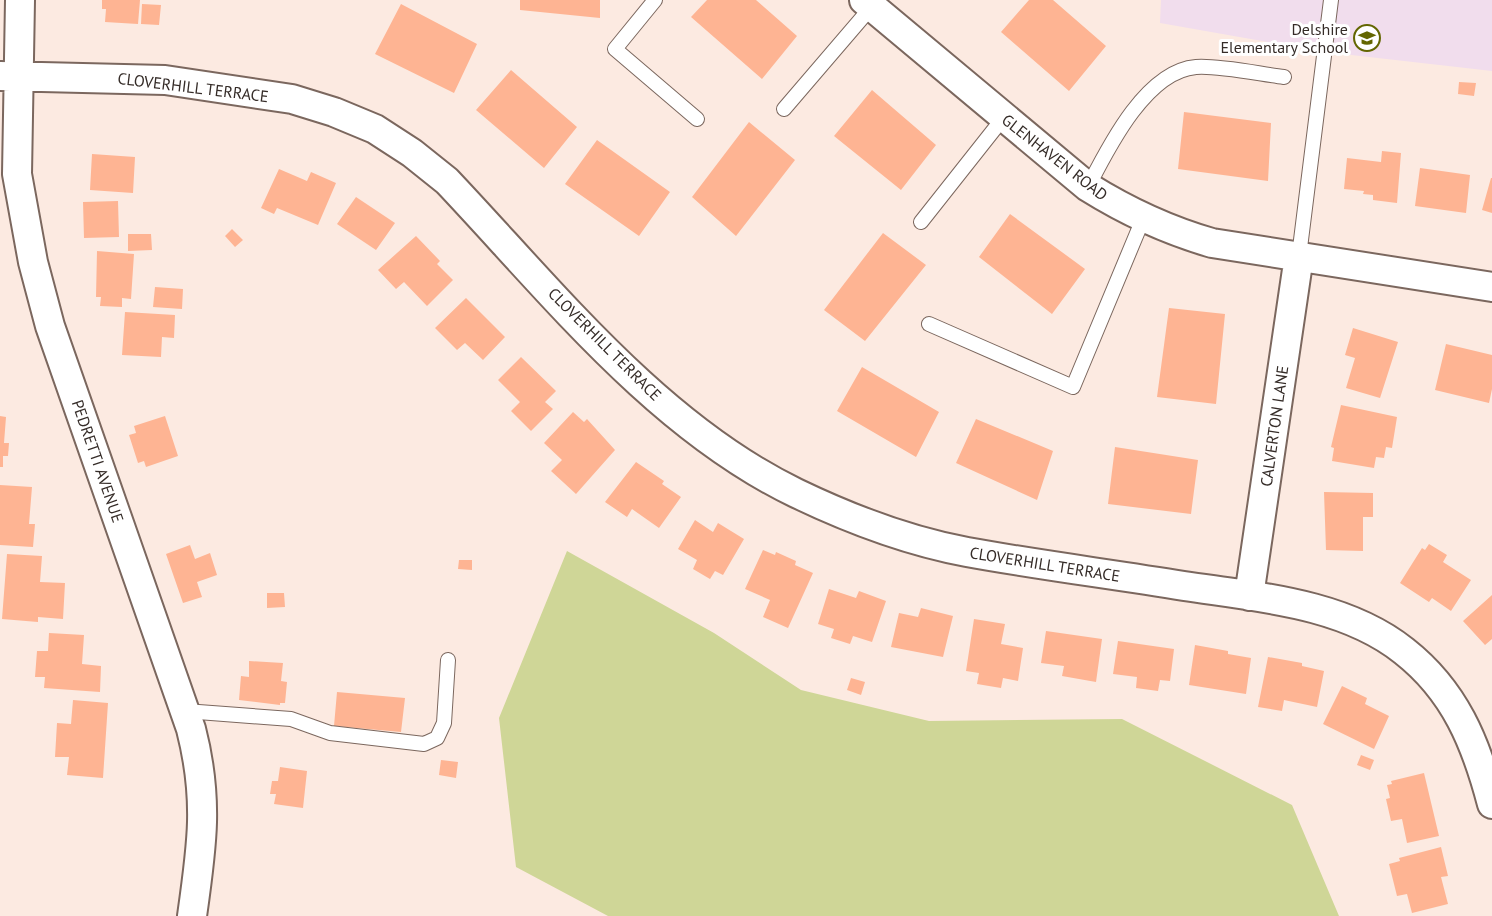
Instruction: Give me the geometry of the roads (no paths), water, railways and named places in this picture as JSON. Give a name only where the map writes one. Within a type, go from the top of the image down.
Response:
[{"type":"street","name":"PEDRETTI AVENUE","points":[[20,0],[10,76],[17,174],[33,262],[50,326],[185,711],[200,763],[204,807],[203,841],[192,916]]},
{"type":"street","name":"GLENHAVEN ROAD","points":[[871,2],[1088,187],[1143,219],[1168,230],[1212,243],[1492,287]]},
{"type":"street","name":"CLOVERHILL TERRACE","points":[[10,76],[165,80],[292,99],[334,112],[375,129],[403,147],[447,181],[644,388],[697,432],[744,464],[793,492],[845,516],[888,531],[964,552],[1249,596],[1345,619],[1375,632],[1403,650],[1442,689],[1466,725],[1480,758],[1492,804]]},
{"type":"street","name":"CALVERTON LANE","points":[[1249,596],[1299,256]]},
{"type":"lane","points":[[655,0],[615,49],[697,119]]},
{"type":"lane","points":[[1299,256],[1331,0]]},
{"type":"lane","points":[[784,109],[871,2]]},
{"type":"lane","points":[[1088,187],[1109,145],[1144,99],[1168,75],[1196,67],[1284,77]]},
{"type":"lane","points":[[921,222],[1004,117]]},
{"type":"lane","points":[[929,324],[1073,387],[1143,219]]},
{"type":"lane","points":[[185,711],[291,719],[330,733],[424,744],[437,738],[444,723],[448,660]]},
{"type":"place","name":"Delshire Elementary School","points":[[1367,38]]}]
